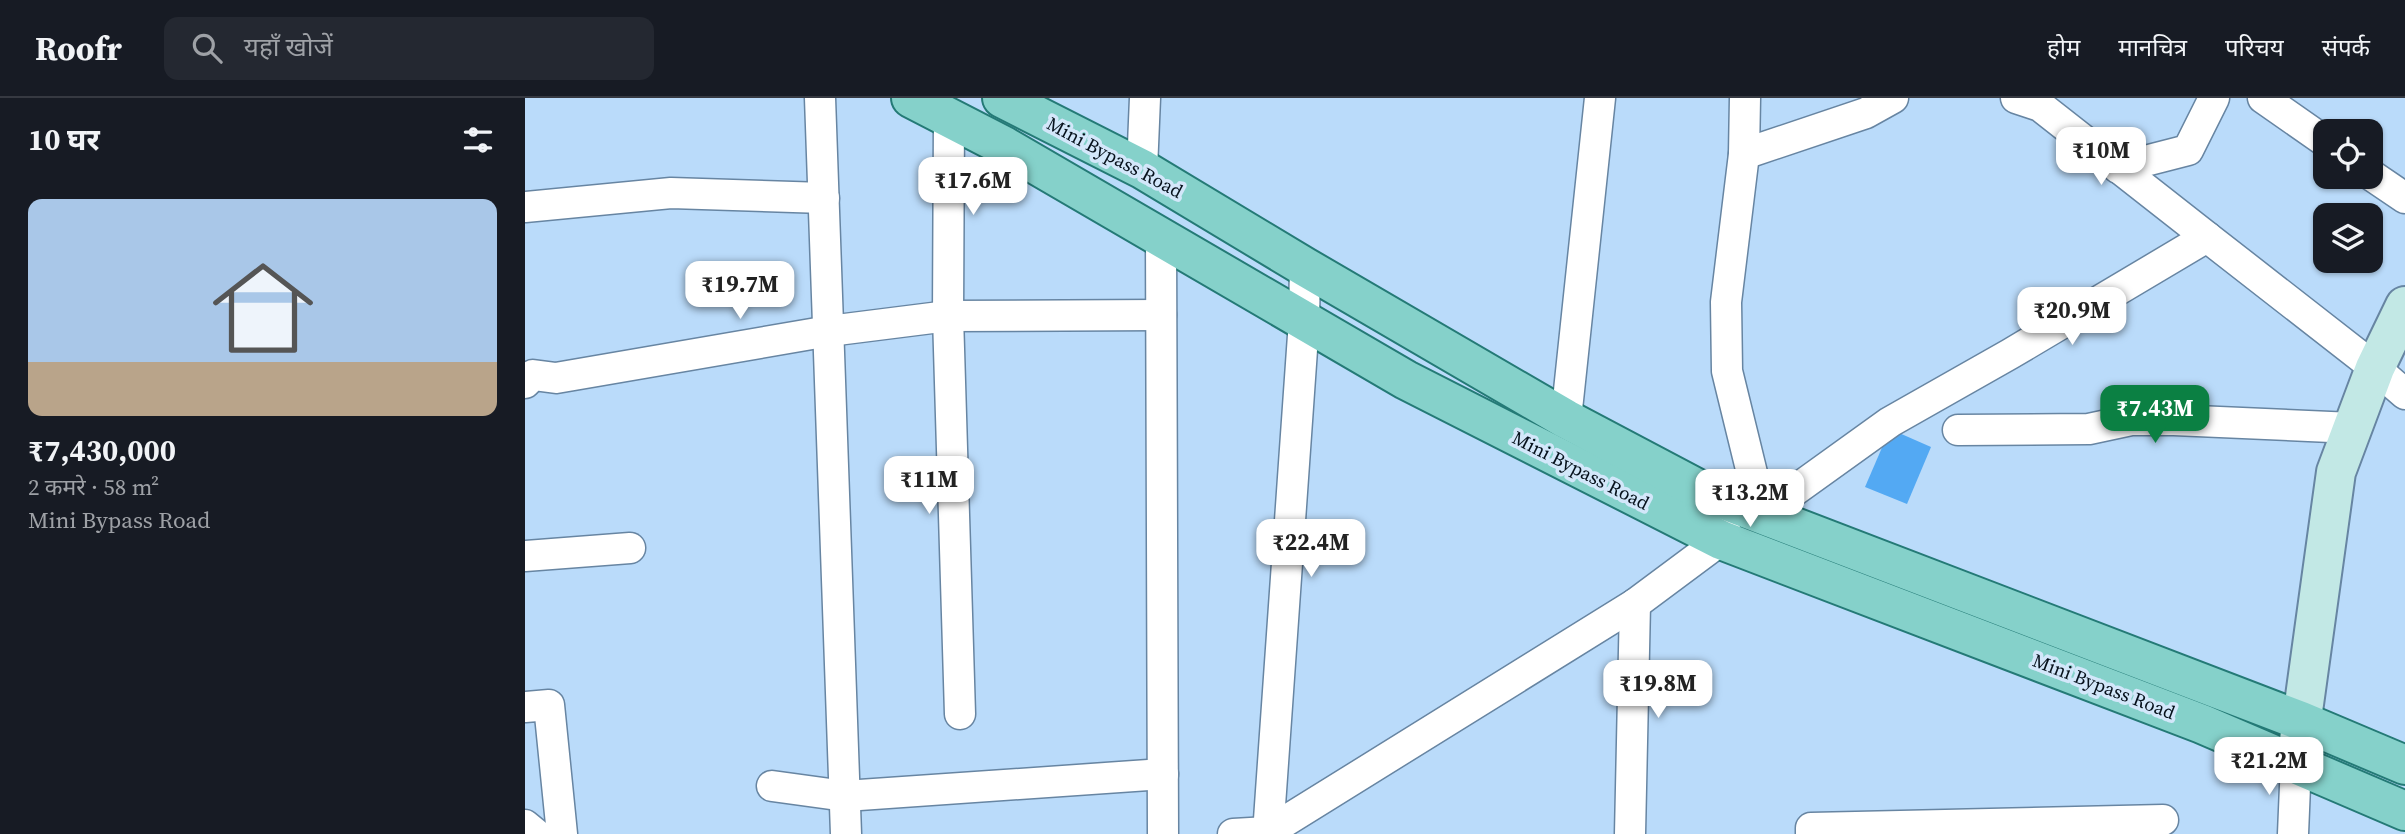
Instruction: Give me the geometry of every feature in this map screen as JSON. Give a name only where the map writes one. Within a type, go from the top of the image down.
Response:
[{"type":"main road","name":"Mini Bypass Road","points":[[911,98],[1004,146],[1406,380],[1721,540],[2202,724],[2405,810]]},
{"type":"main road","name":"Mini Bypass Road","points":[[1002,98],[1142,169],[1566,419],[1706,493],[2301,721],[2405,765]]},
{"type":"main road","points":[[2296,762],[2336,472],[2375,368],[2405,306]]},
{"type":"street","points":[[820,98],[846,834]]},
{"type":"street","points":[[1142,169],[1145,98]]},
{"type":"street","points":[[1566,419],[1600,98]]},
{"type":"street","points":[[1745,98],[1744,154],[1725,302],[1727,371],[1747,509]]},
{"type":"street","points":[[1744,154],[1866,113],[1893,98]]},
{"type":"street","points":[[2016,98],[2040,106],[2405,394]]},
{"type":"street","points":[[2118,168],[2188,150],[2214,98]]},
{"type":"street","points":[[2263,98],[2313,133]]},
{"type":"street","points":[[949,118],[948,316],[960,714]]},
{"type":"street","points":[[2383,183],[2405,198]]},
{"type":"street","points":[[525,207],[671,193],[824,198]]},
{"type":"street","points":[[1161,237],[1163,834]]},
{"type":"street","points":[[1233,834],[1268,833],[1635,604],[1721,540],[1747,509],[1890,422],[2207,237]]},
{"type":"street","points":[[1268,833],[1304,321],[1305,267]]},
{"type":"street","points":[[528,373],[556,378],[829,331],[948,316],[1161,314]]},
{"type":"street","points":[[1958,430],[2089,429],[2131,420],[2174,419],[2353,428]]},
{"type":"street","points":[[525,556],[630,548]]},
{"type":"street","points":[[1630,834],[1635,604]]},
{"type":"street","points":[[525,707],[549,705],[562,834]]},
{"type":"street","points":[[2293,834],[2296,762]]},
{"type":"street","points":[[772,786],[845,796],[1163,774]]},
{"type":"street","points":[[1811,834],[1811,828],[2163,820]]},
{"type":"street","points":[[525,825],[536,834]]},
{"type":"building","points":[[1890,429],[1931,447],[1907,504],[1865,487]]}]
